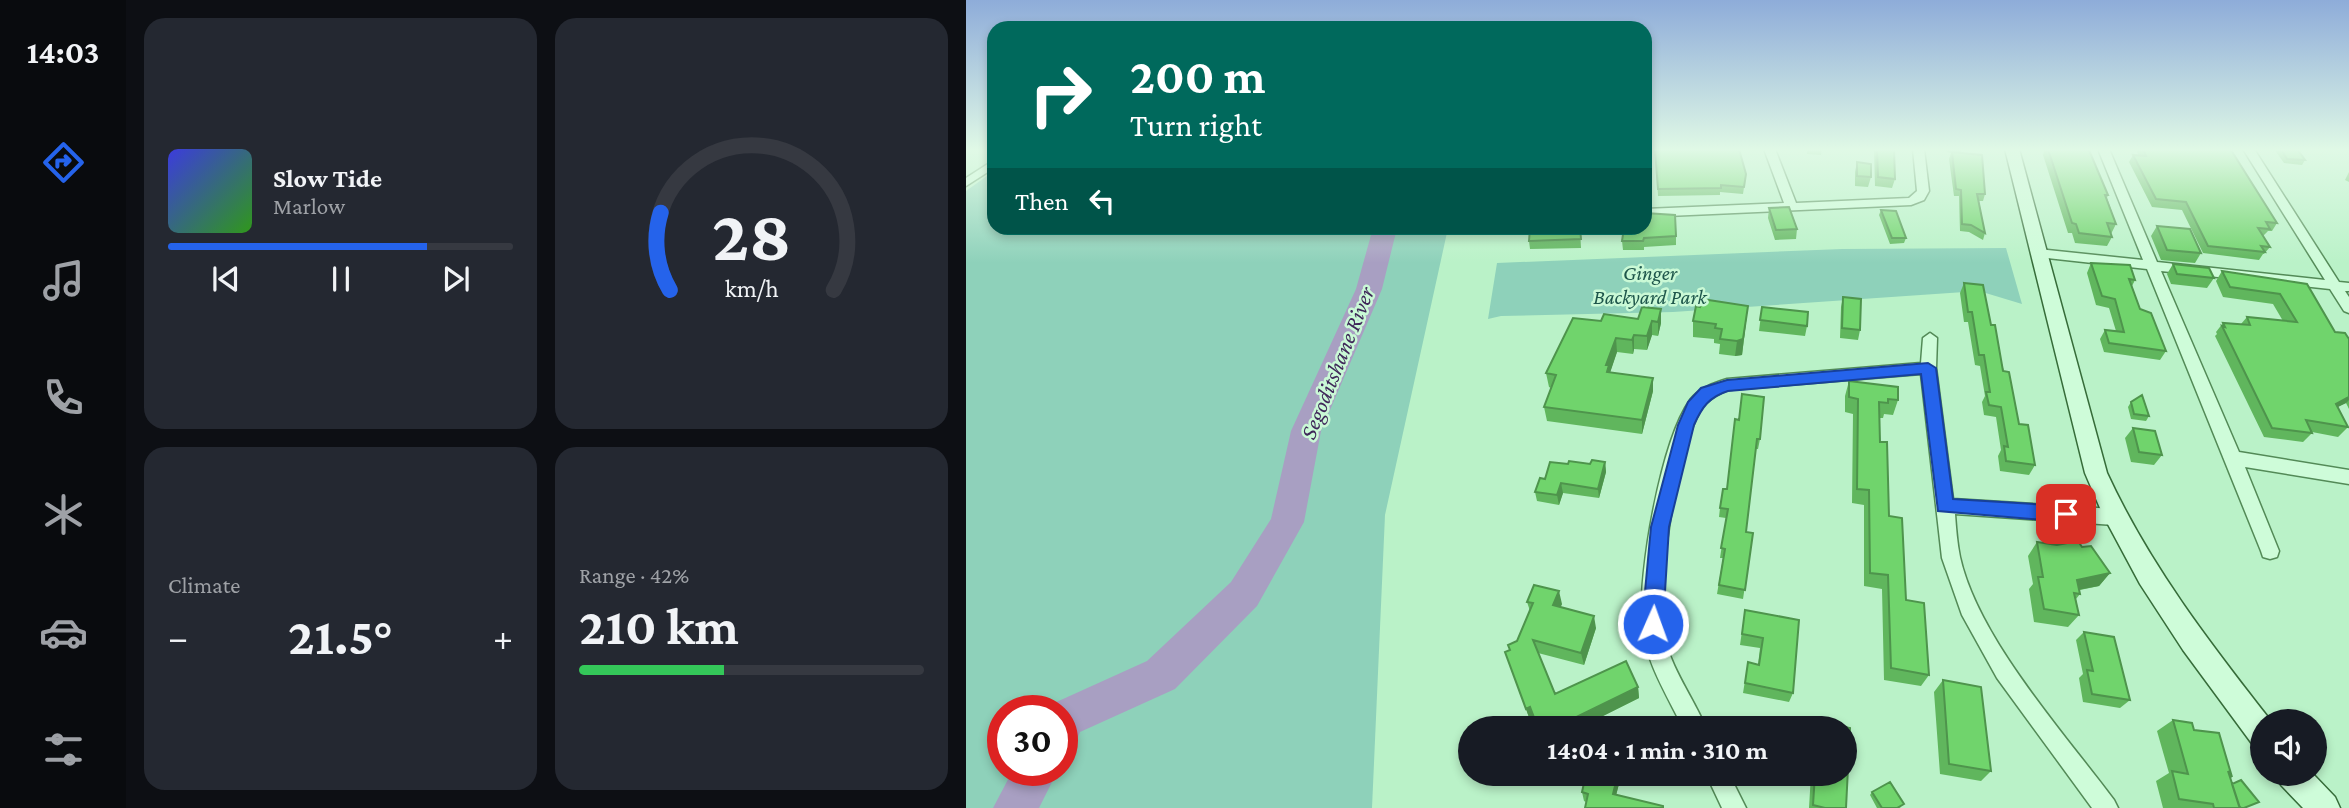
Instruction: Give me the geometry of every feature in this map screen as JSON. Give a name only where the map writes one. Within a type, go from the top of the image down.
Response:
[{"type":"street","points":[[1784,187],[1791,205]]},
{"type":"street","points":[[1652,213],[1911,201],[1920,197],[1922,187]]},
{"type":"street","points":[[2021,187],[2096,473],[2114,517],[2200,653],[2250,718]]},
{"type":"street","points":[[2118,187],[2270,551]]},
{"type":"street","points":[[2274,187],[2342,287],[2349,308]]},
{"type":"street","points":[[2038,253],[2342,287]]},
{"type":"street","points":[[1930,338],[1928,368],[1951,558],[1972,615],[2004,671],[2106,808]]},
{"type":"street","points":[[1689,716],[1663,663],[1653,624],[1660,527],[1693,407],[1707,392],[1727,385],[1928,368]]},
{"type":"street","points":[[2232,458],[2349,477]]},
{"type":"street","points":[[1945,506],[2114,517]]},
{"type":"street","points":[[1723,786],[1734,808]]},
{"type":"street","points":[[2303,786],[2324,808]]},
{"type":"green space","points":[[972,187],[987,187],[987,235],[1446,235],[1385,515],[1372,808],[966,808],[966,191]]},
{"type":"green space","name":"Ginger Backyard Park","points":[[2006,248],[2022,304],[1979,291],[1673,312],[1501,316],[1488,319],[1497,263],[1842,249]]},
{"type":"building","points":[[1658,187],[1721,187],[1721,188],[1658,189]]},
{"type":"building","points":[[1956,187],[1984,187],[1985,194],[1977,194],[1985,233],[1971,225],[1962,224],[1961,190]]},
{"type":"building","points":[[2060,187],[2104,187],[2116,224],[2107,223],[2112,237],[2079,233],[2076,224],[2072,223]]},
{"type":"building","points":[[2150,187],[2254,187],[2277,223],[2266,222],[2270,229],[2258,228],[2270,247],[2261,246],[2265,252],[2208,246],[2186,202],[2156,199]]},
{"type":"building","points":[[1789,207],[1797,229],[1776,230],[1769,208]]},
{"type":"building","points":[[1881,210],[1896,211],[1906,238],[1892,238]]},
{"type":"building","points":[[1652,213],[1675,215],[1676,236],[1622,241],[1623,235],[1652,235]]},
{"type":"building","points":[[2157,226],[2190,229],[2201,253],[2167,250]]},
{"type":"building","points":[[1529,235],[1581,235],[1581,239],[1529,241]]},
{"type":"building","points":[[2091,263],[2130,265],[2135,280],[2129,279],[2140,309],[2151,313],[2166,351],[2109,343],[2105,330],[2124,332],[2115,299],[2102,296]]},
{"type":"building","points":[[2173,264],[2209,268],[2214,278],[2177,274]]},
{"type":"building","points":[[2222,271],[2307,284],[2335,332],[2345,333],[2349,339],[2349,397],[2336,404],[2348,427],[2306,420],[2312,433],[2272,428],[2222,326],[2225,327],[2223,323],[2250,325],[2247,317],[2297,322],[2280,294],[2230,287]]},
{"type":"building","points":[[1964,283],[1983,285],[1991,325],[1995,325],[2003,371],[2009,372],[2019,424],[2028,425],[2035,465],[2006,461],[2004,446],[2008,447],[2001,407],[1989,405],[1986,392],[1990,392],[1984,355],[1979,355]]},
{"type":"building","points":[[1843,297],[1861,299],[1860,330],[1842,328]]},
{"type":"building","points":[[1702,299],[1748,306],[1743,339],[1720,339],[1722,329],[1715,328],[1716,324],[1693,321],[1696,306],[1700,307]]},
{"type":"building","points":[[1642,307],[1661,309],[1658,322],[1652,321],[1647,336],[1634,335],[1632,340],[1616,338],[1606,365],[1609,365],[1607,372],[1653,378],[1642,420],[1544,407],[1556,375],[1546,373],[1573,318],[1601,321],[1604,314],[1638,319]]},
{"type":"building","points":[[1762,307],[1808,312],[1807,326],[1760,320]]},
{"type":"building","points":[[1849,381],[1898,387],[1898,400],[1879,402],[1880,442],[1887,442],[1889,516],[1902,518],[1906,600],[1924,603],[1929,675],[1891,668],[1888,575],[1870,573],[1869,490],[1857,489],[1858,399],[1849,397]]},
{"type":"building","points":[[1742,394],[1764,397],[1746,532],[1753,533],[1745,590],[1719,585],[1725,549],[1721,548],[1728,509],[1720,508],[1723,489],[1727,489],[1735,419],[1739,420]]},
{"type":"building","points":[[2142,395],[2149,416],[2134,414],[2131,402]]},
{"type":"building","points":[[2133,428],[2155,431],[2162,455],[2139,452]]},
{"type":"building","points":[[1592,460],[1605,462],[1598,489],[1561,483],[1557,495],[1535,492],[1540,478],[1545,479],[1550,462],[1590,464]]},
{"type":"building","points":[[2078,541],[2082,547],[2091,546],[2110,573],[2077,580],[2080,594],[2074,593],[2079,615],[2044,609],[2038,577],[2043,577],[2037,542],[2057,545]]},
{"type":"building","points":[[1534,585],[1559,591],[1553,605],[1594,616],[1581,653],[1533,640],[1555,694],[1626,661],[1638,687],[1579,716],[1533,716],[1530,707],[1526,709],[1505,652],[1510,650],[1508,645],[1517,641],[1533,603],[1527,602]]},
{"type":"building","points":[[1745,610],[1799,620],[1793,693],[1745,683],[1748,662],[1759,665],[1763,638],[1742,634]]},
{"type":"building","points":[[2084,632],[2114,637],[2130,700],[2092,694],[2087,670],[2093,671]]},
{"type":"building","points":[[1943,680],[1981,687],[1991,771],[1949,764]]},
{"type":"building","points":[[2173,720],[2192,723],[2194,730],[2219,733],[2240,808],[2214,808],[2213,804],[2179,799],[2172,771],[2188,774]]},
{"type":"building","points":[[2241,780],[2259,802],[2244,808],[2239,806],[2232,784]]},
{"type":"building","points":[[1890,782],[1904,804],[1897,808],[1882,808],[1872,792]]},
{"type":"building","points":[[1583,786],[1615,786],[1613,794],[1663,808],[1585,808],[1588,794],[1582,792]]},
{"type":"building","points":[[1814,786],[1847,786],[1846,808],[1813,805]]},
{"type":"waterway","name":"Segoditshane River","points":[[1078,713],[1161,675],[1244,594],[1287,522],[1306,431],[1369,289],[1383,235]]},
{"type":"waterway","name":"Segoditshane River","points":[[1015,808],[1028,786]]},
{"type":"route","points":[[1653,624],[1660,527],[1686,425],[1693,407],[1707,392],[1727,385],[1928,368],[1945,506],[2066,514]]}]
